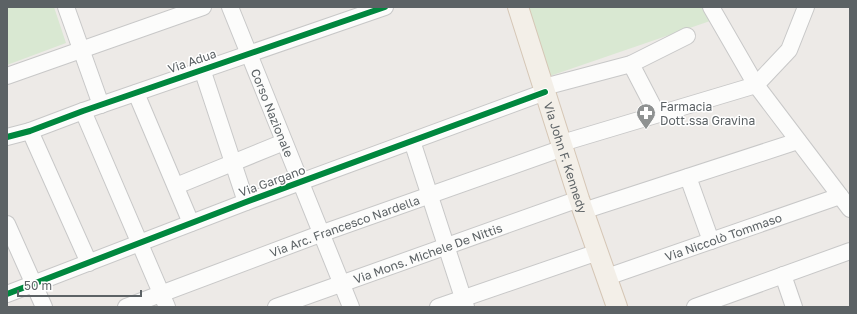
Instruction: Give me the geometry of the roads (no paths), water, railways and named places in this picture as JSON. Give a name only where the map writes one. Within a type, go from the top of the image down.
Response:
[{"type":"main road","name":"Via John F. Kennedy","points":[[518,7],[581,205],[607,277],[616,307]]},
{"type":"street","points":[[66,7],[100,105]]},
{"type":"street","points":[[7,76],[203,7]]},
{"type":"street","name":"Corso Nazionale","points":[[230,7],[301,182],[320,234],[351,307]]},
{"type":"street","name":"Via Adua","points":[[7,137],[30,131],[136,92],[385,7]]},
{"type":"street","points":[[711,7],[756,85],[850,209]]},
{"type":"street","points":[[756,85],[789,50],[803,14],[791,7]]},
{"type":"street","name":"Via Gargano","points":[[7,294],[89,263],[139,242],[412,141],[545,89],[631,64],[687,36]]},
{"type":"street","points":[[631,64],[657,114]]},
{"type":"street","points":[[202,69],[246,202]]},
{"type":"street","name":"Via Arc. Francesco Nardella","points":[[126,307],[164,300],[320,234],[430,196],[563,145],[657,114],[756,85]]},
{"type":"street","points":[[136,92],[191,223]]},
{"type":"street","points":[[83,111],[164,300]]},
{"type":"street","points":[[30,131],[89,263]]},
{"type":"street","name":"Via Mons. Michele De Nittis","points":[[276,307],[445,245],[581,205],[688,177],[798,140]]},
{"type":"street","points":[[412,141],[464,303]]},
{"type":"street","points":[[176,186],[284,142]]},
{"type":"street","points":[[688,177],[711,241]]},
{"type":"street","name":"Via Niccolò Tommaso","points":[[607,277],[840,196]]},
{"type":"street","points":[[7,224],[44,307]]},
{"type":"street","points":[[438,307],[464,303],[598,252]]},
{"type":"street","points":[[695,307],[850,252]]},
{"type":"street","points":[[784,275],[794,307]]},
{"type":"place","name":"Farmacia Dott.ssa Gravina","points":[[646,130]]}]
